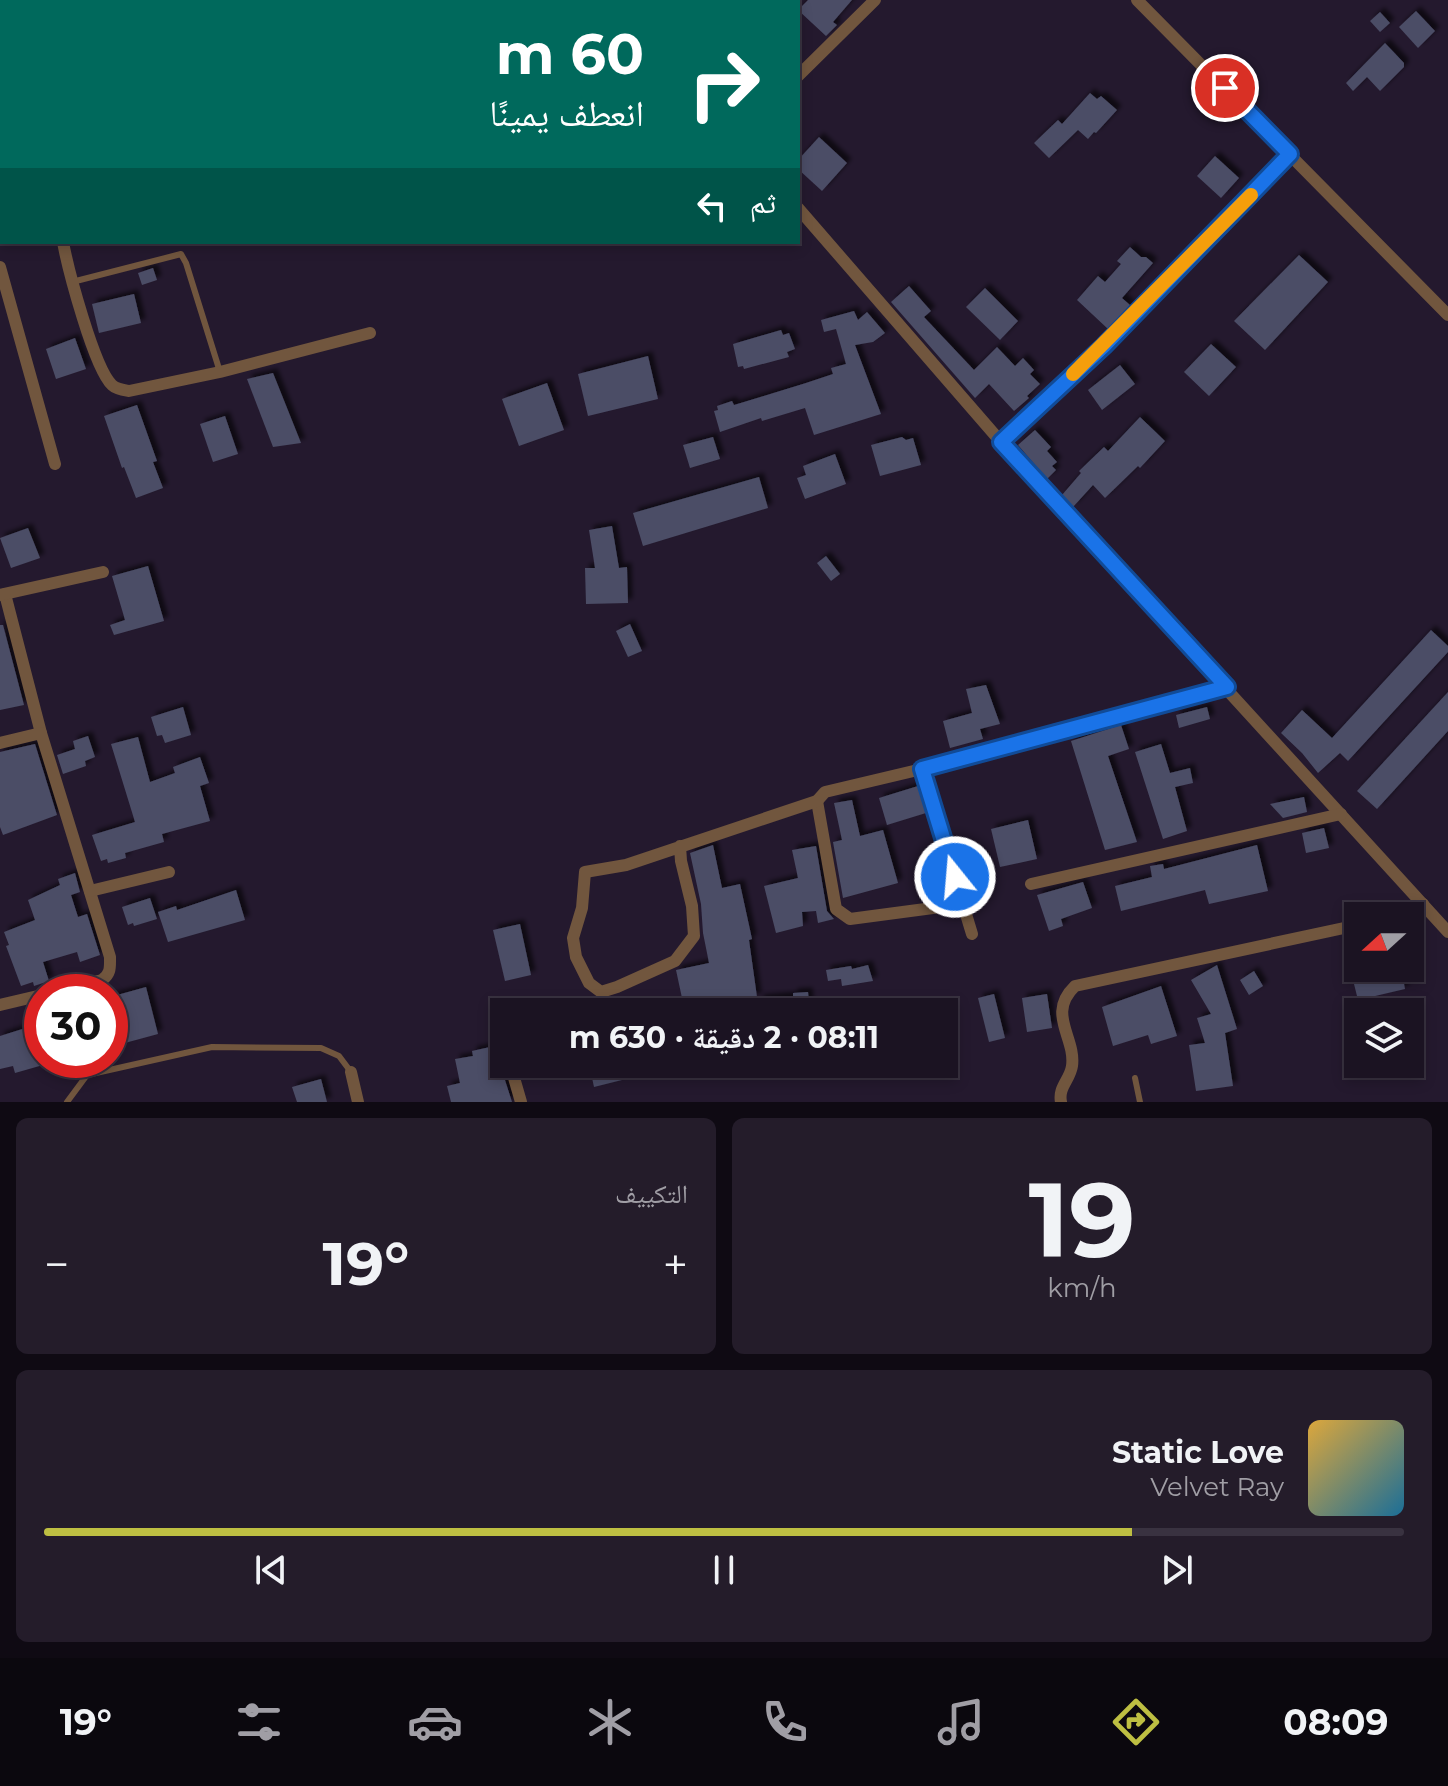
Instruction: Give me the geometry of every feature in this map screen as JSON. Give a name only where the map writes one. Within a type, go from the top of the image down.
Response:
[{"type":"street","points":[[800,74],[875,0]]},
{"type":"street","points":[[1137,0],[1448,315]]},
{"type":"street","points":[[1001,442],[1104,346],[1290,154]]},
{"type":"street","points":[[800,210],[1001,442],[1421,902]]},
{"type":"street","points":[[63,244],[71,282],[101,367],[110,384],[118,389],[129,391],[220,372],[370,333]]},
{"type":"street","points":[[1,271],[55,464]]},
{"type":"street","points":[[103,572],[3,595],[41,733],[110,957],[108,974]]},
{"type":"street","points":[[680,846],[692,906],[694,936],[675,961],[601,992],[589,983],[576,957],[573,938],[582,908],[585,872],[626,865],[680,846],[817,801],[825,792],[1227,687]]},
{"type":"street","points":[[0,743],[41,733]]},
{"type":"street","points":[[922,769],[972,934]]},
{"type":"street","points":[[817,801],[836,909],[842,915],[850,919],[963,904]]},
{"type":"street","points":[[1031,884],[1341,814]]},
{"type":"street","points":[[90,891],[169,872]]},
{"type":"street","points":[[1424,905],[1448,932]]},
{"type":"street","points":[[1061,1102],[1062,1086],[1073,1063],[1062,1017],[1064,1002],[1075,986],[1344,928]]},
{"type":"street","points":[[0,1005],[24,999]]},
{"type":"street","points":[[351,1072],[358,1102]]},
{"type":"street","points":[[514,1078],[521,1102]]},
{"type":"lane","points":[[71,282],[181,254],[220,372]]},
{"type":"lane","points":[[67,1102],[87,1075],[212,1047],[321,1048],[339,1056],[351,1072]]},
{"type":"lane","points":[[1135,1078],[1140,1102]]},
{"type":"building","points":[[808,0],[852,0],[833,22],[837,25],[826,36],[800,12]]},
{"type":"building","points":[[1416,11],[1435,31],[1418,48],[1399,27]]},
{"type":"building","points":[[1380,12],[1390,23],[1380,32],[1370,21]]},
{"type":"building","points":[[1385,43],[1404,63],[1404,67],[1380,91],[1367,77],[1353,91],[1346,83]]},
{"type":"building","points":[[1090,93],[1097,99],[1101,96],[1117,110],[1088,139],[1078,130],[1049,158],[1034,143],[1058,120],[1062,124]]},
{"type":"building","points":[[819,137],[847,163],[822,191],[800,171],[800,158]]},
{"type":"building","points":[[1215,156],[1239,178],[1221,198],[1197,176]]},
{"type":"building","points":[[1130,247],[1153,263],[1122,298],[1130,305],[1108,329],[1077,300],[1098,276],[1105,282],[1121,264],[1117,261]]},
{"type":"building","points":[[1299,255],[1328,282],[1265,350],[1234,321]]},
{"type":"building","points":[[153,268],[157,280],[142,285],[138,273]]},
{"type":"building","points":[[909,286],[931,311],[924,317],[974,370],[997,347],[1015,366],[1023,358],[1034,370],[1030,374],[1040,384],[1027,396],[1029,398],[1014,411],[989,384],[975,398],[891,302]]},
{"type":"building","points":[[985,288],[1018,321],[1000,340],[966,307]]},
{"type":"building","points":[[134,294],[141,323],[99,333],[92,304]]},
{"type":"building","points":[[854,311],[858,320],[867,312],[885,333],[873,342],[855,345],[881,414],[814,435],[805,408],[720,432],[714,411],[718,410],[717,406],[732,401],[734,405],[806,383],[833,374],[831,368],[846,364],[836,329],[824,332],[821,320]]},
{"type":"building","points":[[781,330],[783,335],[789,333],[795,349],[787,352],[789,357],[744,369],[743,366],[738,367],[733,344]]},
{"type":"building","points":[[75,338],[86,369],[56,379],[46,349]]},
{"type":"building","points":[[1211,344],[1236,367],[1209,396],[1184,372]]},
{"type":"building","points":[[648,356],[658,399],[588,416],[578,374]]},
{"type":"building","points":[[1120,365],[1135,384],[1102,410],[1088,390]]},
{"type":"building","points":[[273,373],[301,443],[273,447],[247,379]]},
{"type":"building","points":[[547,383],[564,430],[519,446],[502,399]]},
{"type":"building","points":[[137,405],[163,488],[136,498],[104,416]]},
{"type":"building","points":[[225,416],[238,454],[213,462],[200,424]]},
{"type":"building","points":[[1140,417],[1165,441],[1105,498],[1093,485],[1073,507],[1062,495],[1081,473],[1079,471],[1104,447],[1108,451]]},
{"type":"building","points":[[1035,430],[1051,447],[1047,451],[1057,462],[1052,466],[1056,470],[1047,479],[1018,445]]},
{"type":"building","points":[[713,437],[720,459],[690,468],[683,445]]},
{"type":"building","points":[[902,437],[906,440],[913,438],[921,465],[880,476],[871,445]]},
{"type":"building","points":[[835,454],[846,484],[805,499],[797,478],[806,475],[803,466]]},
{"type":"building","points":[[759,477],[768,508],[643,546],[633,513]]},
{"type":"building","points":[[612,526],[619,568],[627,567],[628,603],[586,604],[585,568],[595,568],[589,530]]},
{"type":"building","points":[[28,528],[40,558],[11,568],[0,538]]},
{"type":"building","points":[[826,556],[840,574],[831,581],[817,563]]},
{"type":"building","points":[[148,566],[164,621],[114,635],[110,625],[125,620],[112,576]]},
{"type":"building","points":[[630,624],[642,651],[628,657],[616,631]]},
{"type":"building","points":[[0,625],[3,625],[24,705],[0,710]]},
{"type":"building","points":[[1431,630],[1448,646],[1448,652],[1348,761],[1340,753],[1318,773],[1281,733],[1302,710],[1332,738]]},
{"type":"building","points":[[986,685],[1000,724],[980,729],[983,739],[950,748],[943,721],[972,713],[966,689]]},
{"type":"building","points":[[1448,692],[1448,731],[1377,809],[1357,791]]},
{"type":"building","points":[[183,707],[191,735],[165,743],[162,735],[157,736],[151,717]]},
{"type":"building","points":[[1207,707],[1210,719],[1179,728],[1176,715]]},
{"type":"building","points":[[1121,725],[1129,749],[1108,756],[1137,842],[1105,850],[1071,741]]},
{"type":"building","points":[[88,736],[95,757],[85,761],[86,766],[63,774],[57,755],[75,749],[73,741]]},
{"type":"building","points":[[138,737],[150,782],[175,773],[173,767],[200,757],[209,783],[200,786],[210,821],[162,834],[164,842],[125,853],[126,858],[108,863],[107,859],[101,861],[92,835],[135,822],[111,744]]},
{"type":"building","points":[[35,744],[57,815],[3,835],[0,827],[0,752]]},
{"type":"building","points":[[1161,744],[1170,773],[1190,768],[1193,783],[1175,787],[1187,831],[1163,839],[1135,752]]},
{"type":"building","points":[[918,786],[926,813],[887,825],[879,798]]},
{"type":"building","points":[[1304,797],[1307,812],[1283,818],[1270,804]]},
{"type":"building","points":[[852,800],[860,836],[883,830],[898,883],[843,898],[833,842],[842,840],[834,803]]},
{"type":"building","points":[[1028,820],[1037,859],[1000,867],[991,829]]},
{"type":"building","points":[[1324,828],[1329,848],[1306,853],[1302,833]]},
{"type":"building","points":[[713,845],[722,888],[740,884],[752,939],[749,940],[757,997],[682,998],[676,970],[709,963],[690,853]]},
{"type":"building","points":[[1257,845],[1268,891],[1209,904],[1205,890],[1121,911],[1115,886],[1152,877],[1150,866],[1163,864],[1164,869]]},
{"type":"building","points":[[816,846],[827,911],[834,919],[818,923],[816,911],[802,912],[803,926],[776,933],[764,886],[798,878],[792,850]]},
{"type":"building","points":[[75,873],[80,892],[71,895],[78,917],[87,914],[100,955],[80,962],[77,952],[43,962],[47,974],[24,974],[24,985],[21,986],[4,932],[35,920],[28,900],[60,885],[58,879]]},
{"type":"building","points":[[1083,882],[1092,908],[1061,919],[1063,926],[1049,931],[1037,895]]},
{"type":"building","points":[[236,890],[245,920],[168,942],[158,912],[176,906],[177,910]]},
{"type":"building","points":[[150,898],[157,919],[128,925],[122,907]]},
{"type":"building","points":[[520,924],[531,975],[505,981],[493,930]]},
{"type":"building","points":[[868,965],[873,981],[842,986],[841,979],[828,981],[826,970]]},
{"type":"building","points":[[1217,965],[1237,1029],[1225,1033],[1233,1086],[1196,1091],[1189,1045],[1205,1043],[1197,1018],[1211,1014],[1191,980]]},
{"type":"building","points":[[1254,971],[1263,986],[1249,995],[1240,980]]},
{"type":"building","points":[[1354,982],[1404,982],[1405,989],[1358,998]]},
{"type":"building","points":[[1161,986],[1177,1036],[1151,1044],[1148,1035],[1113,1046],[1102,1007]]},
{"type":"building","points":[[146,987],[158,1034],[128,1042],[128,992]]},
{"type":"building","points":[[808,992],[809,998],[770,998],[793,996],[793,993]]},
{"type":"building","points":[[994,994],[1005,1038],[989,1042],[978,998]]},
{"type":"building","points":[[1047,994],[1052,1028],[1027,1032],[1022,998]]},
{"type":"building","points":[[24,1028],[24,1070],[15,1073],[13,1066],[0,1069],[0,1036]]},
{"type":"building","points":[[490,1047],[490,1078],[504,1078],[512,1102],[451,1102],[447,1086],[460,1083],[455,1059],[473,1056],[472,1051]]},
{"type":"building","points":[[592,1078],[630,1078],[594,1087]]},
{"type":"building","points":[[321,1079],[327,1102],[297,1102],[292,1087]]},
{"type":"slow traffic","points":[[1073,374],[1251,195]]},
{"type":"route","points":[[955,877],[922,769],[1227,687],[1001,442],[1104,346],[1290,154],[1225,88]]}]
